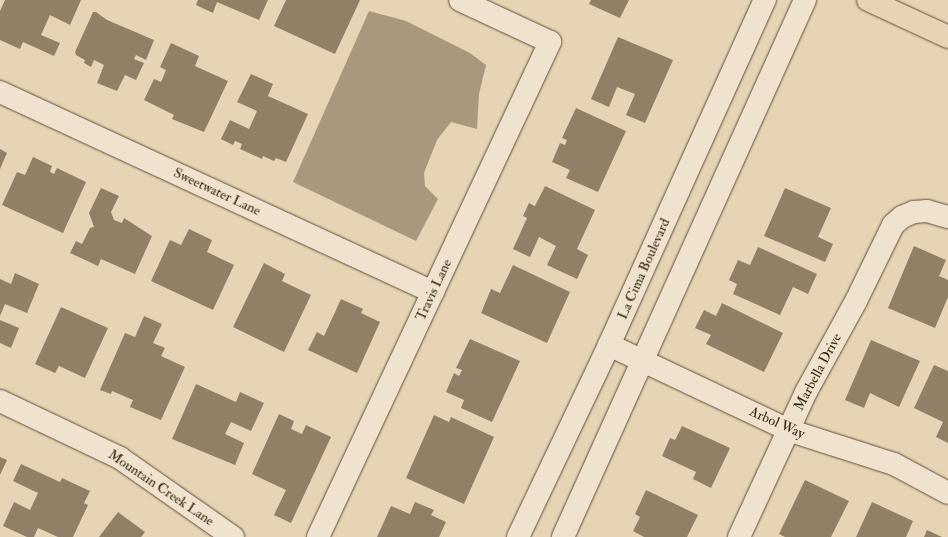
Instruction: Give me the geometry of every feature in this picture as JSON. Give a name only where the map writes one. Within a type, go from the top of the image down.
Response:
[{"type":"main road","points":[[868,0],[948,37]]},
{"type":"street","name":"Travis Lane","points":[[318,537],[550,42],[460,0]]},
{"type":"street","name":"La Cima Boulevard","points":[[518,537],[609,345],[765,0]]},
{"type":"street","points":[[563,537],[641,360],[805,0]]},
{"type":"street","name":"Sweetwater Lane","points":[[0,92],[433,292]]},
{"type":"street","name":"Marbella Drive","points":[[739,537],[813,377],[864,286],[889,231],[897,220],[914,212],[927,211],[948,217]]},
{"type":"street","name":"Arbol Way","points":[[609,345],[788,430],[887,462],[948,493]]},
{"type":"street","name":"Mountain Creek Lane","points":[[0,401],[120,458],[233,537]]},
{"type":"shaded area","points":[[369,11],[406,21],[470,53],[486,65],[479,94],[477,129],[451,122],[437,140],[424,173],[425,186],[438,199],[416,241],[293,182]]},
{"type":"building","points":[[5,0],[81,0],[70,25],[50,15],[41,35],[60,43],[54,56],[23,42],[20,49],[0,40],[0,11]]},
{"type":"building","points":[[198,0],[268,0],[259,20],[217,2],[213,13],[196,5]]},
{"type":"building","points":[[286,0],[360,0],[335,54],[274,26]]},
{"type":"building","points":[[591,0],[629,0],[620,18],[589,4]]},
{"type":"building","points":[[93,12],[96,12],[107,20],[154,40],[146,60],[136,55],[134,59],[144,63],[136,80],[125,75],[117,91],[97,83],[104,65],[94,60],[91,67],[84,63],[85,60],[76,55],[75,52]]},
{"type":"building","points":[[618,37],[673,60],[645,123],[626,115],[635,94],[617,87],[609,107],[591,99]]},
{"type":"building","points":[[171,43],[199,56],[195,66],[228,81],[204,132],[172,119],[174,115],[144,100],[154,79],[161,82],[166,70],[160,67]]},
{"type":"building","points":[[251,74],[273,84],[268,96],[308,114],[286,162],[276,158],[274,161],[263,156],[262,159],[240,149],[242,144],[235,141],[233,145],[221,139],[230,120],[249,129],[257,111],[237,102]]},
{"type":"building","points":[[576,108],[626,131],[598,192],[566,178],[570,170],[552,162],[560,143],[565,145],[567,140],[562,138]]},
{"type":"building","points":[[0,149],[7,153],[0,169]]},
{"type":"building","points":[[33,157],[52,166],[50,172],[54,174],[57,168],[86,182],[63,233],[2,205],[17,172],[25,175]]},
{"type":"building","points":[[545,186],[595,210],[577,249],[588,255],[577,279],[547,265],[556,246],[539,237],[530,257],[513,249],[527,218],[523,216],[529,203],[535,206]]},
{"type":"building","points":[[101,188],[119,196],[111,212],[114,220],[122,223],[124,218],[152,236],[135,274],[101,259],[98,266],[70,253],[76,241],[82,244],[90,228],[94,227],[89,213]]},
{"type":"building","points":[[785,188],[831,208],[818,237],[833,244],[825,262],[764,236]]},
{"type":"building","points":[[189,229],[212,240],[207,252],[234,265],[213,310],[151,281],[170,240],[181,245]]},
{"type":"building","points":[[914,246],[946,260],[939,276],[948,280],[948,297],[935,328],[888,308]]},
{"type":"building","points":[[758,247],[817,274],[808,294],[793,287],[780,315],[733,294],[737,284],[729,280],[738,260],[750,265]]},
{"type":"building","points":[[264,263],[285,274],[282,281],[311,295],[284,352],[233,327]]},
{"type":"building","points":[[513,265],[570,292],[547,343],[481,313],[491,289],[500,293]]},
{"type":"building","points":[[15,273],[39,284],[27,313],[5,304],[0,316],[0,279],[11,284]]},
{"type":"building","points":[[341,299],[363,309],[361,313],[380,322],[357,373],[308,350],[317,332],[324,336]]},
{"type":"building","points":[[722,303],[783,333],[764,372],[706,344],[711,335],[695,328],[704,310],[716,316]]},
{"type":"building","points":[[61,307],[108,328],[85,378],[59,366],[55,373],[35,364]]},
{"type":"building","points":[[144,316],[162,324],[153,343],[165,348],[161,356],[185,367],[161,420],[130,407],[133,400],[112,391],[111,394],[100,390],[125,333],[135,337]]},
{"type":"building","points":[[0,320],[19,328],[11,348],[0,343]]},
{"type":"building","points":[[470,339],[520,361],[492,422],[461,408],[464,400],[446,392],[454,373],[459,376],[462,370],[456,368]]},
{"type":"building","points":[[871,340],[920,361],[899,407],[870,393],[864,408],[845,400]]},
{"type":"building","points":[[934,365],[948,371],[948,443],[936,437],[943,422],[914,408]]},
{"type":"building","points":[[196,384],[236,402],[240,392],[264,403],[251,431],[231,422],[225,434],[244,443],[235,465],[172,439]]},
{"type":"building","points":[[279,414],[294,421],[291,429],[302,434],[306,425],[331,437],[291,523],[274,515],[286,490],[252,474]]},
{"type":"building","points":[[434,415],[449,422],[451,417],[494,437],[464,504],[406,478]]},
{"type":"building","points":[[682,426],[730,448],[711,488],[693,479],[696,472],[662,456],[670,438],[675,440]]},
{"type":"building","points":[[0,457],[7,460],[0,475]]},
{"type":"building","points":[[21,464],[60,482],[62,478],[90,491],[84,503],[88,505],[73,537],[58,537],[38,528],[34,537],[27,537],[3,526],[14,502],[30,510],[38,493],[13,481]]},
{"type":"building","points":[[805,480],[849,501],[831,537],[785,537],[779,534]]},
{"type":"building","points":[[646,490],[698,515],[687,537],[644,537],[633,531],[640,517],[635,514]]},
{"type":"building","points":[[415,502],[434,510],[431,515],[446,522],[439,537],[377,537],[391,506],[410,514]]},
{"type":"building","points":[[872,502],[913,521],[906,537],[856,537]]},
{"type":"building","points":[[118,512],[145,532],[141,537],[99,537]]},
{"type":"building","points":[[927,530],[942,537],[924,537]]}]
